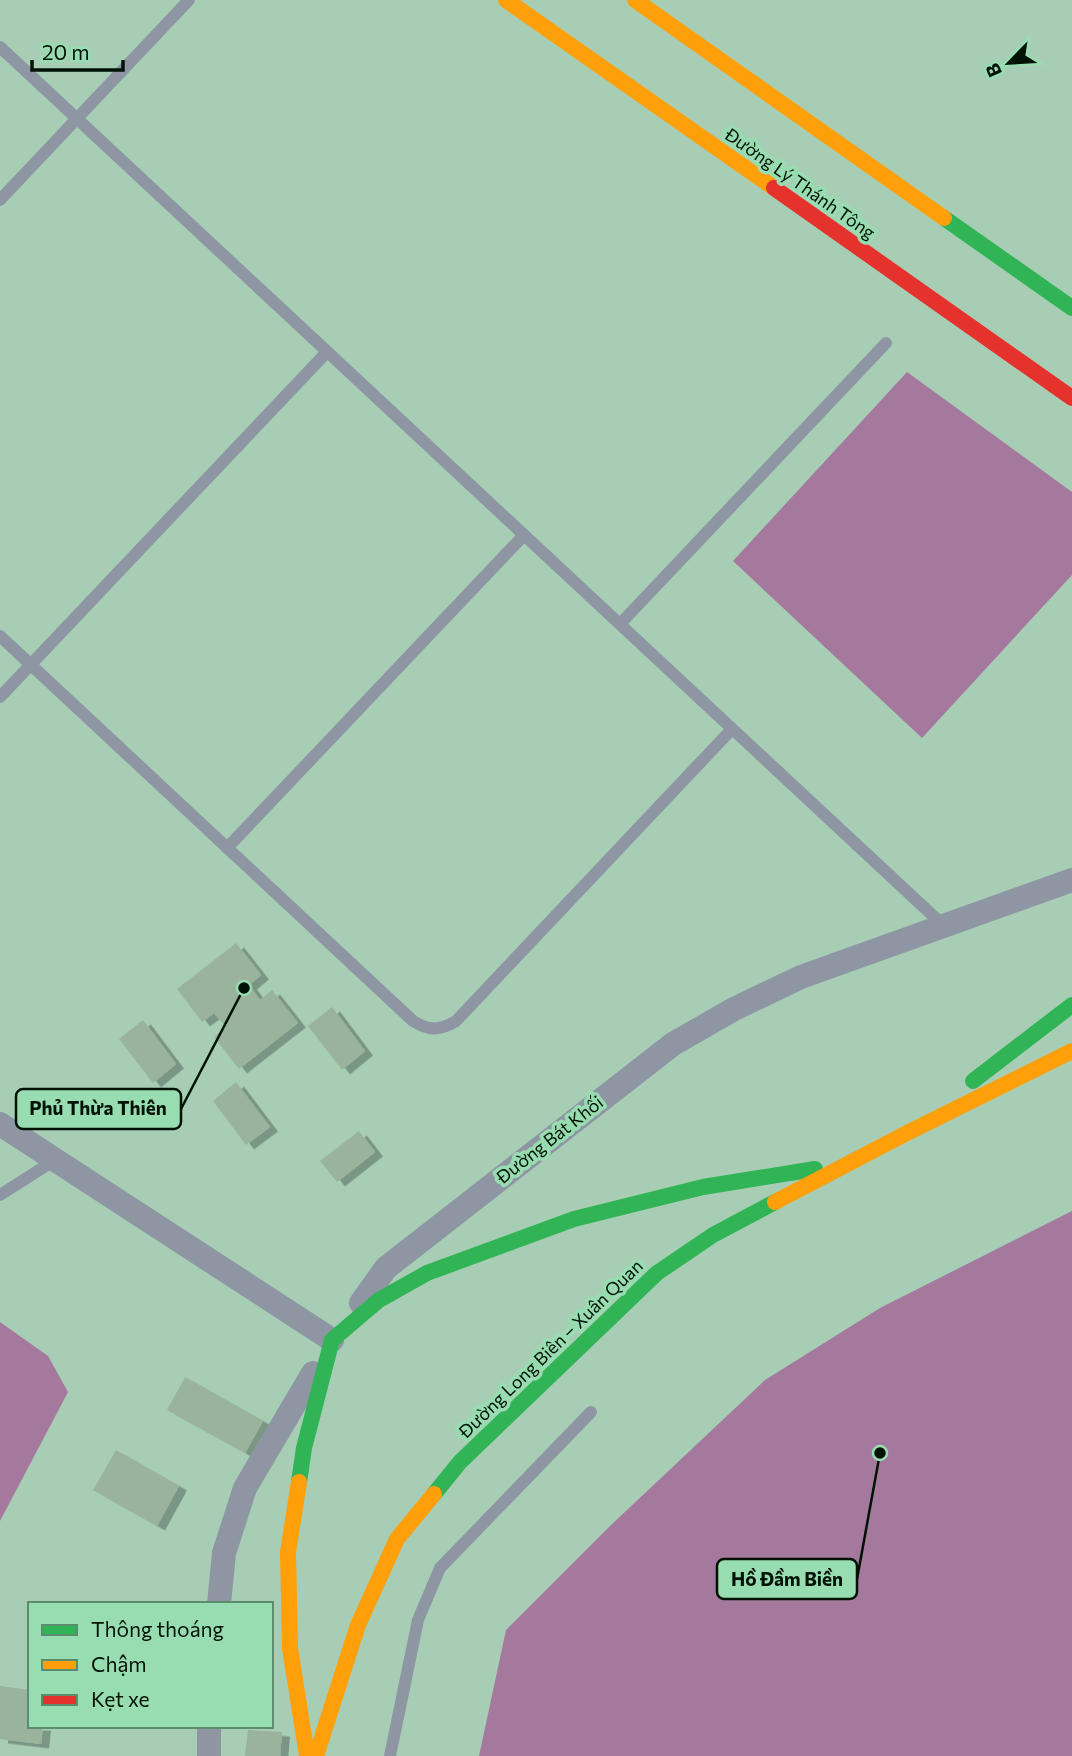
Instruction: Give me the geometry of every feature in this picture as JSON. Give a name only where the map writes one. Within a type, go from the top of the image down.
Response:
[{"type":"main road","name":"Đường Lý Thánh Tông","points":[[506,0],[1072,398]]},
{"type":"main road","points":[[635,0],[1072,308]]},
{"type":"main road","points":[[905,1134],[1072,1005]]},
{"type":"main road","name":"Đường Long Biên – Xuân Quan","points":[[316,1756],[358,1625],[397,1539],[460,1462],[608,1318],[657,1273],[713,1235],[905,1134],[1072,1051]]},
{"type":"main road","points":[[307,1756],[290,1648],[288,1552],[303,1448],[332,1340],[379,1300],[427,1273],[574,1219],[703,1187],[845,1165]]},
{"type":"street","name":"Đường Bát Khối","points":[[219,1602],[224,1553],[245,1488],[332,1340],[386,1268],[673,1044],[734,1009],[801,977],[1072,880]]},
{"type":"street","points":[[0,1124],[332,1340]]},
{"type":"street","points":[[209,1728],[209,1756]]},
{"type":"lane","points":[[0,200],[189,0]]},
{"type":"lane","points":[[0,47],[943,925]]},
{"type":"lane","points":[[620,624],[886,343]]},
{"type":"lane","points":[[0,697],[327,352]]},
{"type":"lane","points":[[227,848],[524,535]]},
{"type":"lane","points":[[0,636],[413,1021],[426,1029],[442,1029],[456,1021],[732,729]]},
{"type":"lane","points":[[0,1195],[55,1160]]},
{"type":"lane","points":[[390,1756],[418,1620],[440,1568],[590,1412]]},
{"type":"shaded area","points":[[907,372],[1072,492],[1072,575],[922,738],[733,561]]},
{"type":"shaded area","points":[[1072,1211],[1072,1756],[479,1756],[506,1630],[610,1526],[765,1380],[880,1308]]},
{"type":"shaded area","points":[[0,1322],[48,1356],[68,1392],[0,1521]]},
{"type":"building","points":[[236,943],[261,975],[249,985],[260,1000],[272,990],[298,1023],[239,1069],[214,1037],[226,1027],[214,1013],[202,1022],[177,989]]},
{"type":"building","points":[[332,1007],[365,1051],[342,1070],[308,1026]]},
{"type":"building","points":[[143,1020],[176,1064],[153,1083],[119,1039]]},
{"type":"building","points":[[236,1082],[270,1127],[246,1145],[213,1101]]},
{"type":"building","points":[[359,1131],[375,1152],[337,1182],[320,1161]]},
{"type":"building","points":[[185,1377],[263,1421],[245,1453],[167,1410]]},
{"type":"building","points":[[116,1450],[179,1486],[157,1526],[93,1490]]},
{"type":"building","points":[[0,1686],[28,1690],[28,1728],[43,1728],[41,1744],[0,1739]]},
{"type":"building","points":[[248,1730],[282,1732],[280,1756],[245,1756]]},
{"type":"traffic: fast","points":[[944,218],[1072,308]]},
{"type":"traffic: fast","points":[[973,1081],[1072,1005]]},
{"type":"traffic: fast","points":[[299,1482],[304,1448],[332,1340],[379,1300],[427,1273],[574,1219],[703,1187],[815,1169]]},
{"type":"traffic: fast","points":[[434,1494],[460,1462],[657,1273],[713,1235],[775,1202]]},
{"type":"traffic: slow","points":[[506,0],[774,188]]},
{"type":"traffic: slow","points":[[635,0],[944,218]]},
{"type":"traffic: slow","points":[[775,1202],[1072,1051]]},
{"type":"traffic: slow","points":[[299,1482],[288,1552],[290,1648],[307,1756]]},
{"type":"traffic: slow","points":[[316,1756],[358,1625],[397,1539],[434,1494]]},
{"type":"traffic: jam","points":[[774,188],[1072,398]]},
{"type":"place","name":"Phủ Thừa Thiên","points":[[244,988]]},
{"type":"place","name":"Hồ Đầm Biền","points":[[880,1453]]}]
